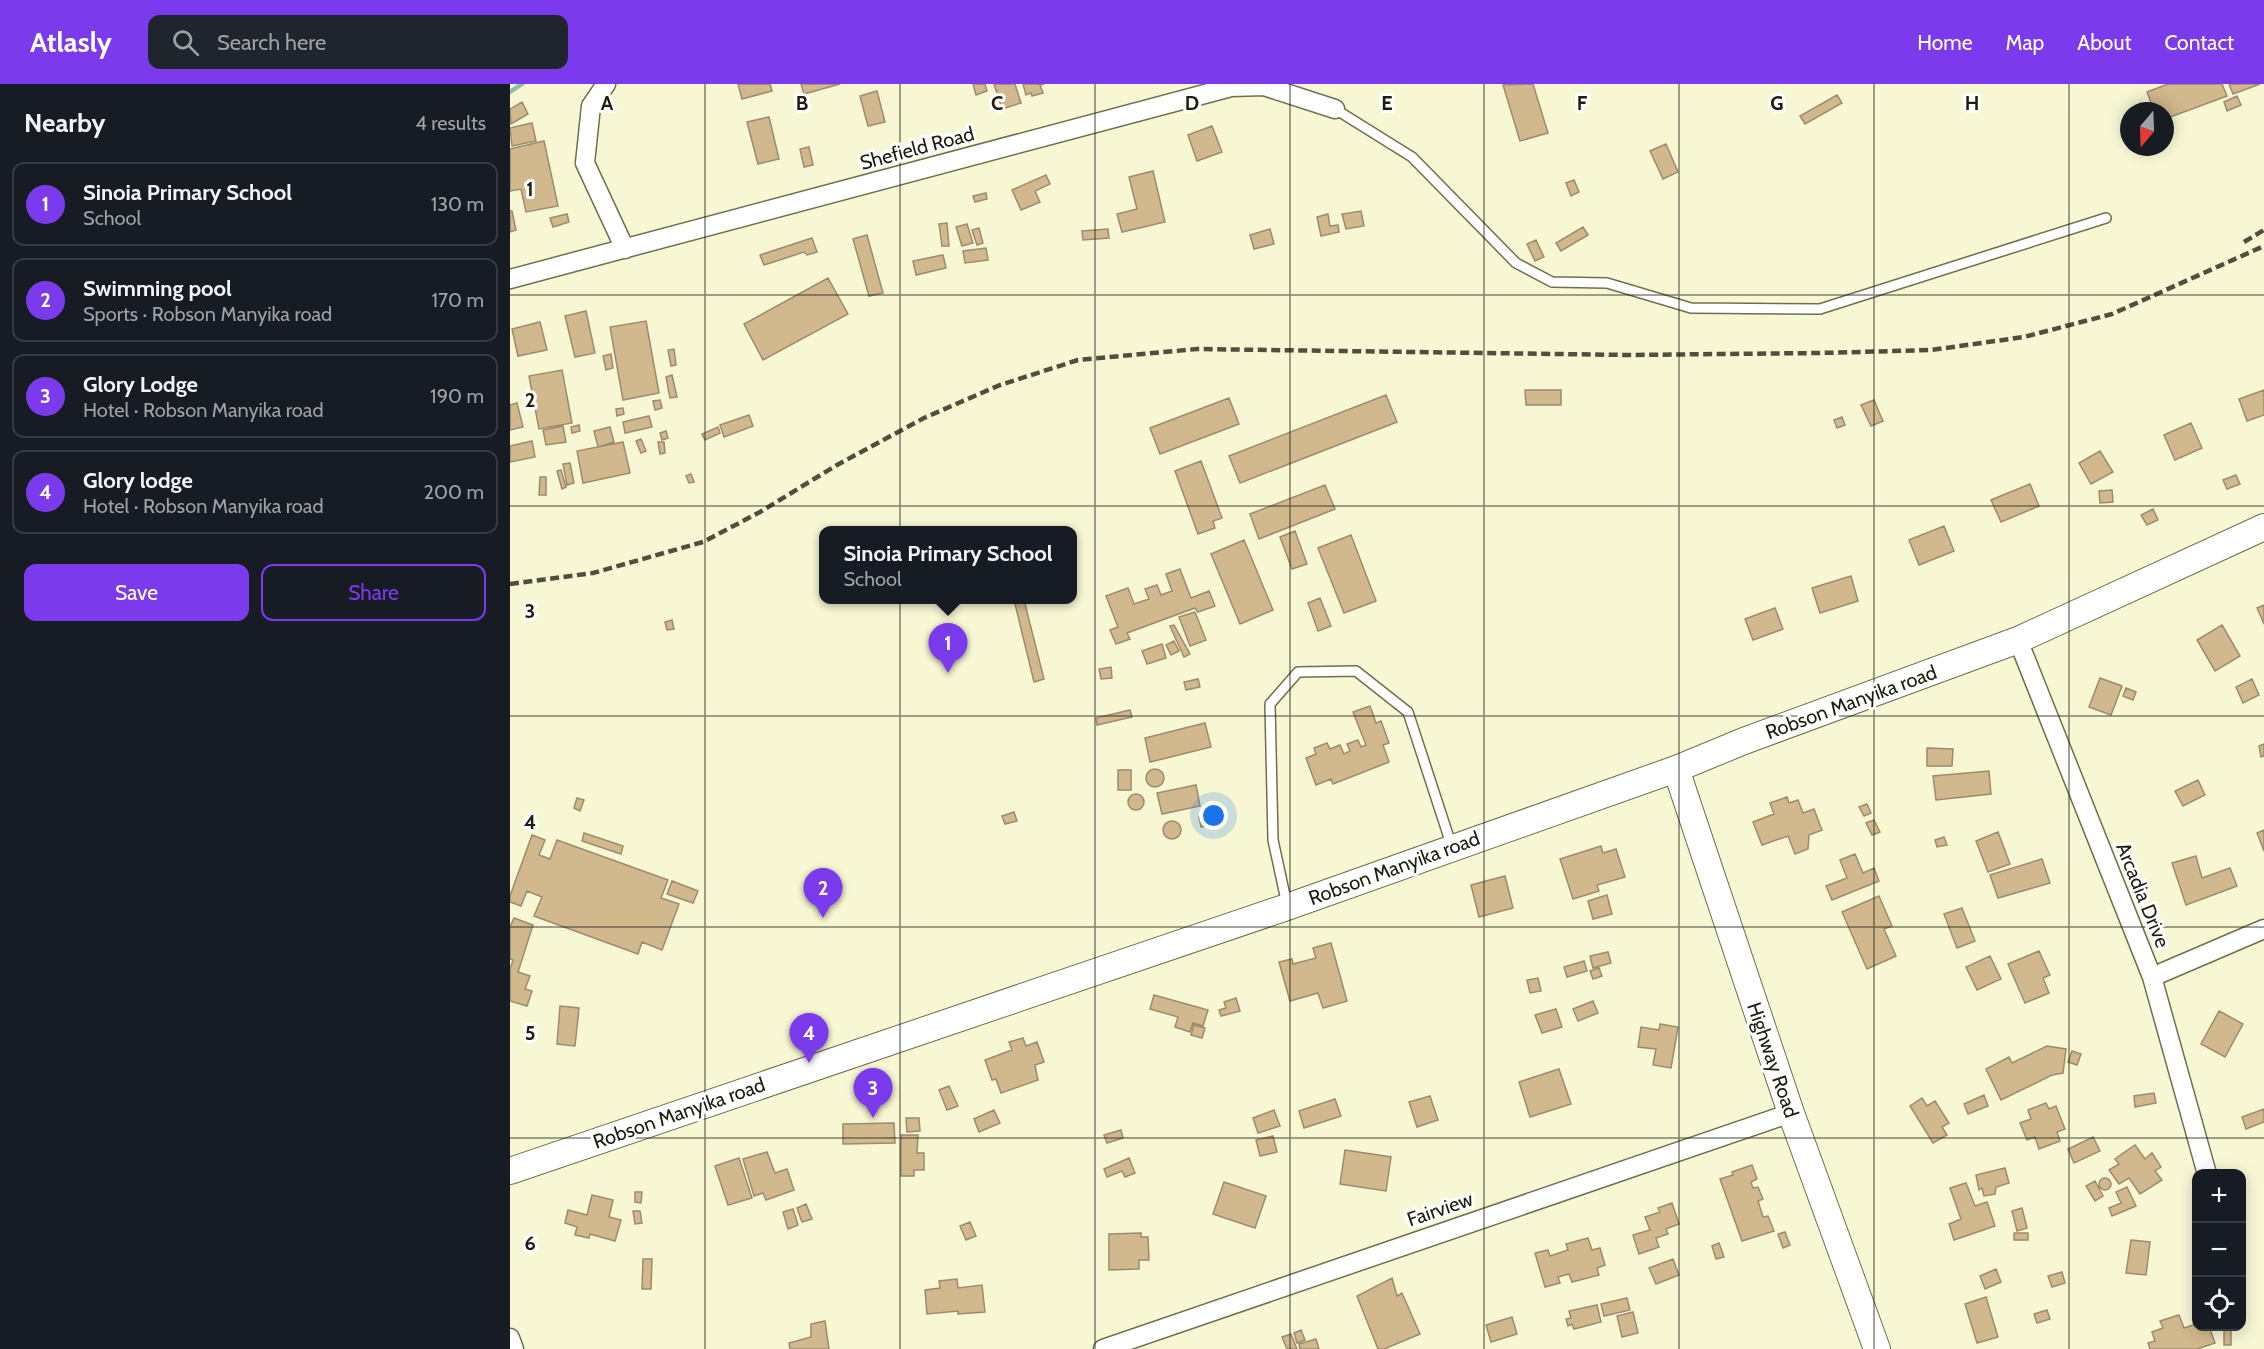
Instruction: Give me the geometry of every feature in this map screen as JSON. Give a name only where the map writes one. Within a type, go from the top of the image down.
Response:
[{"type":"street","points":[[606,84],[591,106],[585,163],[625,249]]},
{"type":"street","name":"Shefield Road","points":[[510,279],[1231,87],[1264,86],[1335,109]]},
{"type":"street","name":"Robson Manyika road","points":[[510,1171],[1287,907],[1676,769],[1744,741],[2018,640],[2264,527]]},
{"type":"street","name":"Arcadia Drive","points":[[2018,640],[2152,977],[2206,1169]]},
{"type":"street","name":"Highway Road","points":[[1676,769],[1791,1113],[1877,1349]]},
{"type":"street","points":[[2152,977],[2264,929]]},
{"type":"street","name":"Fairview","points":[[1103,1349],[1791,1113]]},
{"type":"street","points":[[510,1338],[514,1349]]},
{"type":"lane","points":[[1335,109],[1412,157],[1516,263],[1552,282],[1607,283],[1691,308],[1820,309],[2106,219]]},
{"type":"lane","points":[[1287,907],[1273,840],[1270,704],[1298,672],[1356,671],[1408,712],[1452,847]]},
{"type":"building","points":[[738,84],[770,84],[772,91],[742,99]]},
{"type":"building","points":[[801,84],[840,84],[804,94]]},
{"type":"building","points":[[973,84],[985,84],[987,91],[976,95]]},
{"type":"building","points":[[994,84],[1015,84],[1021,103],[1002,109]]},
{"type":"building","points":[[1023,84],[1044,84],[1040,85],[1043,93],[1026,95]]},
{"type":"building","points":[[1533,84],[1548,133],[1520,141],[1503,85]]},
{"type":"building","points":[[2168,84],[2222,84],[2227,96],[2174,116],[2174,102],[2151,102],[2147,92]]},
{"type":"building","points":[[2229,84],[2260,84],[2233,94]]},
{"type":"building","points":[[877,91],[885,122],[868,126],[860,96]]},
{"type":"building","points":[[1837,95],[1842,103],[1805,124],[1800,116]]},
{"type":"building","points":[[2237,96],[2241,105],[2227,111],[2224,102]]},
{"type":"building","points":[[522,102],[528,114],[511,124],[510,109]]},
{"type":"building","points":[[769,117],[779,159],[758,164],[747,122]]},
{"type":"building","points":[[532,123],[536,141],[512,146],[510,128]]},
{"type":"building","points":[[1212,126],[1222,152],[1197,161],[1188,135]]},
{"type":"building","points":[[544,141],[558,206],[526,212],[521,189],[510,191],[510,149]]},
{"type":"building","points":[[1666,144],[1678,172],[1663,179],[1650,151]]},
{"type":"building","points":[[809,147],[813,165],[804,167],[800,149]]},
{"type":"building","points":[[1153,171],[1165,222],[1122,232],[1117,214],[1137,209],[1129,177]]},
{"type":"building","points":[[1046,175],[1050,184],[1035,191],[1040,202],[1021,210],[1012,190]]},
{"type":"building","points":[[1574,180],[1579,192],[1571,196],[1566,183]]},
{"type":"building","points":[[986,193],[987,199],[975,202],[973,196]]},
{"type":"building","points":[[510,211],[512,211],[516,230],[510,232]]},
{"type":"building","points":[[1361,211],[1364,226],[1346,229],[1342,214]]},
{"type":"building","points":[[567,214],[569,222],[553,227],[550,218]]},
{"type":"building","points":[[1328,214],[1330,226],[1338,225],[1339,232],[1321,236],[1317,217]]},
{"type":"building","points":[[947,223],[949,246],[942,246],[939,224]]},
{"type":"building","points":[[967,224],[973,243],[962,246],[956,227]]},
{"type":"building","points":[[1583,227],[1588,235],[1561,251],[1556,243]]},
{"type":"building","points":[[979,228],[983,243],[977,245],[972,230]]},
{"type":"building","points":[[1108,229],[1109,238],[1083,240],[1082,231]]},
{"type":"building","points":[[1270,229],[1274,244],[1254,249],[1250,235]]},
{"type":"building","points":[[867,235],[883,293],[869,296],[853,239]]},
{"type":"building","points":[[812,238],[817,252],[807,255],[804,252],[764,265],[760,255]]},
{"type":"building","points":[[1536,240],[1544,257],[1535,261],[1527,244]]},
{"type":"building","points":[[986,248],[988,260],[965,263],[963,251]]},
{"type":"building","points":[[943,255],[946,268],[916,275],[913,261]]},
{"type":"building","points":[[828,278],[848,314],[763,360],[744,324]]},
{"type":"building","points":[[586,311],[595,353],[575,357],[565,316]]},
{"type":"building","points":[[646,321],[659,393],[623,400],[610,327]]},
{"type":"building","points":[[540,322],[547,350],[518,356],[512,329]]},
{"type":"building","points":[[674,349],[676,365],[671,366],[668,350]]},
{"type":"building","points":[[611,354],[613,368],[606,370],[603,356]]},
{"type":"building","points":[[562,370],[572,423],[539,429],[529,376]]},
{"type":"building","points":[[672,375],[677,397],[670,398],[666,377]]},
{"type":"building","points":[[1525,390],[1561,390],[1561,405],[1526,405]]},
{"type":"building","points":[[2264,390],[2264,415],[2247,421],[2239,399]]},
{"type":"building","points":[[1386,395],[1397,422],[1240,483],[1229,456]]},
{"type":"building","points":[[1229,398],[1239,424],[1160,454],[1150,428]]},
{"type":"building","points":[[660,400],[662,408],[655,410],[653,401]]},
{"type":"building","points":[[1874,400],[1883,421],[1871,426],[1861,405]]},
{"type":"building","points":[[517,403],[523,427],[510,430],[510,405]]},
{"type":"building","points":[[623,408],[624,414],[617,416],[616,409]]},
{"type":"building","points":[[749,415],[753,426],[724,437],[720,425]]},
{"type":"building","points":[[649,416],[652,427],[625,433],[623,422]]},
{"type":"building","points":[[1842,417],[1845,425],[1837,428],[1834,420]]},
{"type":"building","points":[[2191,423],[2202,448],[2175,460],[2164,435]]},
{"type":"building","points":[[579,425],[580,431],[572,433],[571,427]]},
{"type":"building","points":[[563,426],[566,442],[546,445],[543,430]]},
{"type":"building","points":[[610,427],[614,442],[598,447],[594,431]]},
{"type":"building","points":[[718,427],[720,433],[705,440],[702,434]]},
{"type":"building","points":[[666,431],[668,438],[662,440],[660,433]]},
{"type":"building","points":[[641,439],[646,451],[641,453],[636,441]]},
{"type":"building","points":[[532,441],[535,457],[510,462],[510,446]]},
{"type":"building","points":[[623,442],[630,473],[583,483],[577,451]]},
{"type":"building","points":[[658,442],[664,442],[665,453],[660,454]]},
{"type":"building","points":[[2100,451],[2113,472],[2091,484],[2079,463]]},
{"type":"building","points":[[1201,461],[1222,518],[1213,521],[1215,528],[1198,534],[1175,471]]},
{"type":"building","points":[[570,463],[574,483],[567,485],[563,464]]},
{"type":"building","points":[[561,470],[566,487],[562,489],[557,471]]},
{"type":"building","points":[[691,474],[694,482],[689,483],[686,476]]},
{"type":"building","points":[[2236,475],[2240,484],[2227,489],[2223,480]]},
{"type":"building","points":[[540,477],[546,477],[546,495],[539,495]]},
{"type":"building","points":[[2030,484],[2039,506],[2001,522],[1991,500]]},
{"type":"building","points":[[1325,485],[1335,509],[1259,539],[1250,514]]},
{"type":"building","points":[[2112,490],[2113,502],[2100,503],[2099,491]]},
{"type":"building","points":[[2153,509],[2158,520],[2147,525],[2141,515]]},
{"type":"building","points":[[1944,526],[1954,551],[1919,565],[1909,540]]},
{"type":"building","points":[[1295,531],[1307,564],[1292,569],[1280,537]]},
{"type":"building","points":[[1351,535],[1376,601],[1344,613],[1318,548]]},
{"type":"building","points":[[1244,540],[1273,610],[1240,624],[1211,554]]},
{"type":"building","points":[[1180,569],[1191,598],[1209,591],[1215,606],[1198,612],[1195,608],[1127,633],[1130,639],[1116,644],[1110,630],[1118,627],[1106,596],[1128,588],[1134,604],[1149,599],[1145,589],[1157,585],[1161,595],[1172,591],[1166,574]]},
{"type":"building","points":[[1851,576],[1858,601],[1820,613],[1812,588]]},
{"type":"building","points":[[1320,598],[1331,626],[1318,631],[1308,603]]},
{"type":"building","points":[[1015,604],[1025,604],[1044,679],[1034,682]]},
{"type":"building","points":[[2264,605],[2264,624],[2257,608]]},
{"type":"building","points":[[1775,608],[1783,629],[1753,640],[1745,619]]},
{"type":"building","points":[[1195,612],[1206,640],[1190,646],[1179,617]]},
{"type":"building","points":[[672,620],[674,629],[667,630],[665,622]]},
{"type":"building","points":[[1174,625],[1190,654],[1184,657],[1170,626]]},
{"type":"building","points":[[2222,625],[2240,656],[2215,671],[2197,640]]},
{"type":"building","points":[[1174,641],[1179,651],[1171,655],[1166,645]]},
{"type":"building","points":[[1162,644],[1166,658],[1147,664],[1142,651]]},
{"type":"building","points":[[1111,667],[1112,678],[1101,679],[1099,669]]},
{"type":"building","points":[[2100,678],[2122,686],[2111,715],[2089,707]]},
{"type":"building","points":[[1198,679],[1200,687],[1186,690],[1184,682]]},
{"type":"building","points":[[2252,679],[2259,695],[2243,703],[2236,687]]},
{"type":"building","points":[[2126,688],[2136,692],[2133,700],[2123,696]]},
{"type":"building","points":[[1370,706],[1376,723],[1381,721],[1389,743],[1383,745],[1389,762],[1333,784],[1331,779],[1316,785],[1306,758],[1316,754],[1314,748],[1327,743],[1330,749],[1340,745],[1344,754],[1350,751],[1347,744],[1358,740],[1361,747],[1366,745],[1353,712]]},
{"type":"building","points":[[1130,710],[1132,717],[1097,725],[1096,718]]},
{"type":"building","points":[[1205,723],[1211,747],[1150,762],[1145,738]]},
{"type":"building","points":[[2264,744],[2264,756],[2261,757],[2259,746]]},
{"type":"building","points":[[1927,748],[1953,749],[1952,766],[1927,766]]},
{"type":"building","points":[[1151,769],[1159,769],[1164,774],[1162,785],[1151,787],[1146,782],[1146,774]]},
{"type":"building","points":[[1118,770],[1131,770],[1131,790],[1118,790]]},
{"type":"building","points":[[1989,771],[1991,794],[1936,800],[1933,776]]},
{"type":"building","points":[[2198,780],[2205,795],[2183,806],[2175,791]]},
{"type":"building","points":[[1196,785],[1200,806],[1162,814],[1157,793]]},
{"type":"building","points":[[1136,794],[1144,802],[1136,810],[1128,802]]},
{"type":"building","points":[[1787,797],[1789,803],[1798,800],[1803,813],[1814,809],[1822,830],[1809,835],[1808,849],[1795,854],[1788,836],[1762,845],[1753,822],[1774,814],[1770,803]]},
{"type":"building","points":[[577,798],[584,800],[580,811],[574,808]]},
{"type":"building","points":[[1867,804],[1871,813],[1864,816],[1859,807]]},
{"type":"building","points":[[1014,812],[1017,821],[1005,824],[1002,816]]},
{"type":"building","points":[[1222,813],[1224,823],[1201,827],[1199,817]]},
{"type":"building","points":[[1874,820],[1880,832],[1872,835],[1866,823]]},
{"type":"building","points":[[1168,821],[1176,821],[1181,826],[1179,837],[1168,839],[1163,834],[1163,826]]},
{"type":"building","points":[[2264,830],[2264,851],[2257,833]]},
{"type":"building","points":[[1998,832],[2010,864],[1988,872],[1976,841]]},
{"type":"building","points":[[584,833],[623,846],[621,854],[582,841]]},
{"type":"building","points":[[532,835],[545,840],[539,855],[550,859],[557,840],[668,880],[661,898],[679,904],[662,950],[642,942],[638,954],[534,916],[542,897],[527,891],[521,906],[510,902],[510,896]]},
{"type":"building","points":[[1944,837],[1947,845],[1937,847],[1935,840]]},
{"type":"building","points":[[1601,846],[1603,853],[1616,849],[1625,877],[1597,885],[1599,891],[1573,899],[1560,859]]},
{"type":"building","points":[[1855,854],[1863,873],[1874,868],[1879,881],[1832,900],[1826,886],[1847,878],[1840,860]]},
{"type":"building","points":[[2196,856],[2202,878],[2230,868],[2237,886],[2186,905],[2172,863]]},
{"type":"building","points":[[2042,859],[2050,883],[1998,898],[1990,875]]},
{"type":"building","points":[[1505,876],[1513,908],[1479,917],[1471,885]]},
{"type":"building","points":[[672,881],[698,891],[693,903],[667,894]]},
{"type":"building","points":[[1607,895],[1612,914],[1593,919],[1588,901]]},
{"type":"building","points":[[1879,896],[1892,926],[1884,929],[1896,956],[1867,969],[1842,912]]},
{"type":"building","points":[[1962,908],[1975,941],[1957,948],[1944,914]]},
{"type":"building","points":[[514,918],[533,925],[518,972],[530,976],[525,989],[532,991],[527,1006],[510,1001],[510,969],[513,960],[510,959],[510,927]]},
{"type":"building","points":[[1331,943],[1347,1001],[1323,1008],[1318,993],[1290,1001],[1279,962],[1292,959],[1293,964],[1316,958],[1313,948]]},
{"type":"building","points":[[2039,951],[2050,975],[2043,978],[2049,993],[2025,1003],[2008,964]]},
{"type":"building","points":[[1608,952],[1611,963],[1593,968],[1590,956]]},
{"type":"building","points":[[1990,956],[2001,979],[1977,990],[1966,967]]},
{"type":"building","points":[[1584,961],[1587,971],[1567,977],[1564,967]]},
{"type":"building","points":[[1599,968],[1602,976],[1593,979],[1590,971]]},
{"type":"building","points":[[1538,978],[1541,991],[1530,993],[1527,980]]},
{"type":"building","points":[[1154,995],[1208,1010],[1203,1026],[1193,1023],[1190,1032],[1175,1027],[1178,1017],[1150,1009]]},
{"type":"building","points":[[1236,998],[1240,1011],[1221,1016],[1219,1010],[1226,1008],[1224,1002]]},
{"type":"building","points":[[1593,1001],[1598,1013],[1578,1021],[1573,1009]]},
{"type":"building","points":[[560,1006],[579,1008],[575,1046],[557,1044]]},
{"type":"building","points":[[1556,1009],[1562,1027],[1542,1033],[1535,1015]]},
{"type":"building","points":[[2219,1011],[2243,1024],[2225,1057],[2201,1044]]},
{"type":"building","points":[[1660,1024],[1678,1027],[1671,1068],[1653,1065],[1656,1049],[1638,1047],[1641,1027],[1659,1030]]},
{"type":"building","points":[[1194,1025],[1205,1028],[1202,1038],[1191,1035]]},
{"type":"building","points":[[1023,1038],[1026,1046],[1037,1042],[1044,1062],[1035,1065],[1038,1080],[1001,1093],[996,1079],[992,1080],[985,1060],[1012,1050],[1009,1042]]},
{"type":"building","points":[[2047,1046],[2066,1049],[2063,1073],[2052,1075],[2001,1100],[1986,1069],[2009,1057],[2012,1063]]},
{"type":"building","points":[[2072,1051],[2081,1054],[2077,1065],[2068,1062]]},
{"type":"building","points":[[1559,1069],[1571,1104],[1530,1117],[1519,1082]]},
{"type":"building","points":[[949,1086],[958,1106],[947,1110],[939,1090]]},
{"type":"building","points":[[2154,1093],[2156,1103],[2135,1107],[2134,1096]]},
{"type":"building","points":[[1984,1095],[1988,1106],[1968,1114],[1964,1104]]},
{"type":"building","points":[[1430,1096],[1438,1120],[1417,1127],[1409,1102]]},
{"type":"building","points":[[1922,1098],[1927,1106],[1935,1101],[1949,1123],[1942,1127],[1947,1135],[1933,1143],[1910,1106]]},
{"type":"building","points":[[1335,1099],[1341,1116],[1304,1128],[1299,1111]]},
{"type":"building","points":[[2046,1103],[2049,1109],[2056,1106],[2065,1129],[2057,1132],[2060,1141],[2039,1149],[2035,1137],[2027,1140],[2020,1123],[2031,1119],[2028,1110]]},
{"type":"building","points":[[2264,1109],[2264,1122],[2246,1129],[2242,1117]]},
{"type":"building","points":[[994,1110],[1000,1123],[979,1132],[974,1119]]},
{"type":"building","points":[[1274,1110],[1280,1126],[1258,1133],[1253,1118]]},
{"type":"building","points":[[906,1118],[919,1118],[920,1131],[907,1132]]},
{"type":"building","points":[[894,1123],[895,1143],[843,1144],[843,1124]]},
{"type":"building","points":[[1121,1130],[1123,1138],[1107,1143],[1104,1135]]},
{"type":"building","points":[[901,1135],[918,1135],[917,1153],[924,1153],[924,1170],[914,1170],[914,1176],[901,1176]]},
{"type":"building","points":[[1273,1136],[1277,1152],[1260,1156],[1256,1140]]},
{"type":"building","points":[[2093,1137],[2100,1151],[2074,1163],[2068,1149]]},
{"type":"building","points":[[2135,1145],[2145,1159],[2152,1153],[2161,1167],[2155,1171],[2162,1180],[2140,1194],[2129,1178],[2119,1184],[2109,1170],[2119,1164],[2115,1159]]},
{"type":"building","points":[[1345,1150],[1391,1157],[1386,1191],[1340,1184]]},
{"type":"building","points":[[767,1152],[775,1173],[787,1169],[794,1190],[766,1200],[763,1193],[754,1196],[743,1159]]},
{"type":"building","points":[[739,1158],[752,1198],[728,1205],[715,1166]]},
{"type":"building","points":[[1129,1158],[1135,1173],[1125,1177],[1122,1171],[1107,1177],[1104,1169]]},
{"type":"building","points":[[1752,1165],[1757,1179],[1751,1182],[1753,1188],[1758,1187],[1763,1199],[1758,1201],[1763,1217],[1768,1216],[1774,1231],[1742,1241],[1720,1179]]},
{"type":"building","points":[[2005,1168],[2009,1183],[1996,1187],[1995,1194],[1984,1196],[1982,1188],[1979,1190],[1976,1175]]},
{"type":"building","points":[[2105,1178],[2111,1184],[2105,1190],[2099,1184]]},
{"type":"building","points":[[2095,1181],[2103,1196],[2095,1201],[2086,1186]]},
{"type":"building","points":[[1224,1182],[1266,1196],[1255,1228],[1213,1214]]},
{"type":"building","points":[[1966,1183],[1975,1206],[1987,1202],[1995,1226],[1954,1240],[1949,1224],[1961,1219],[1950,1188]]},
{"type":"building","points":[[2127,1187],[2136,1206],[2112,1216],[2109,1208],[2121,1203],[2116,1192]]},
{"type":"building","points":[[635,1192],[642,1192],[641,1203],[635,1202]]},
{"type":"building","points":[[592,1195],[613,1200],[609,1217],[621,1220],[615,1241],[590,1234],[589,1238],[575,1235],[577,1227],[565,1223],[568,1210],[587,1215]]},
{"type":"building","points":[[1672,1203],[1679,1224],[1666,1229],[1668,1234],[1656,1238],[1659,1247],[1639,1254],[1633,1235],[1650,1230],[1645,1217],[1660,1212],[1658,1208]]},
{"type":"building","points":[[806,1204],[812,1219],[802,1222],[797,1208]]},
{"type":"building","points":[[2022,1208],[2027,1228],[2017,1231],[2012,1211]]},
{"type":"building","points":[[793,1209],[798,1225],[788,1229],[783,1212]]},
{"type":"building","points":[[633,1211],[640,1211],[642,1223],[635,1224]]},
{"type":"building","points":[[970,1222],[976,1236],[966,1240],[960,1226]]},
{"type":"building","points":[[1785,1232],[1790,1245],[1783,1248],[1778,1234]]},
{"type":"building","points":[[1141,1233],[1141,1237],[1148,1237],[1149,1260],[1139,1260],[1139,1269],[1109,1270],[1109,1234]]},
{"type":"building","points":[[2014,1233],[2028,1233],[2028,1240],[2014,1240]]},
{"type":"building","points":[[1588,1238],[1592,1250],[1600,1248],[1605,1265],[1597,1268],[1599,1275],[1572,1282],[1569,1274],[1558,1277],[1560,1283],[1545,1287],[1535,1253],[1548,1250],[1550,1256],[1568,1250],[1566,1244]]},
{"type":"building","points":[[2131,1240],[2150,1242],[2146,1275],[2126,1273]]},
{"type":"building","points":[[1719,1243],[1724,1257],[1716,1259],[1712,1246]]},
{"type":"building","points":[[643,1259],[652,1259],[651,1289],[642,1289]]},
{"type":"building","points":[[1673,1259],[1679,1275],[1656,1284],[1649,1268]]},
{"type":"building","points":[[1996,1269],[2001,1282],[1985,1289],[1980,1276]]},
{"type":"building","points":[[2062,1272],[2065,1283],[2052,1287],[2048,1276]]},
{"type":"building","points":[[1392,1278],[1397,1296],[1402,1293],[1420,1334],[1384,1349],[1378,1349],[1357,1296]]},
{"type":"building","points":[[957,1279],[958,1288],[982,1285],[985,1312],[958,1314],[958,1311],[927,1314],[925,1290],[940,1288],[939,1281]]},
{"type":"building","points":[[1986,1297],[1998,1337],[1977,1343],[1965,1304]]},
{"type":"building","points":[[1627,1298],[1630,1310],[1604,1316],[1601,1304]]},
{"type":"building","points":[[1597,1305],[1601,1322],[1574,1329],[1572,1324],[1568,1326],[1566,1319],[1571,1318],[1569,1311]]},
{"type":"building","points":[[2047,1310],[2050,1319],[2037,1323],[2034,1314]]},
{"type":"building","points":[[1633,1312],[1638,1333],[1622,1337],[1617,1316]]},
{"type":"building","points":[[2179,1315],[2184,1328],[2192,1325],[2192,1331],[2211,1331],[2215,1343],[2197,1349],[2150,1349],[2148,1343],[2155,1341],[2152,1332],[2163,1328],[2160,1321]]},
{"type":"building","points":[[1512,1317],[1517,1334],[1491,1342],[1486,1325]]},
{"type":"building","points":[[825,1321],[829,1349],[790,1349],[789,1343],[811,1337],[811,1324]]},
{"type":"building","points":[[1301,1330],[1305,1340],[1297,1343],[1294,1333]]},
{"type":"building","points":[[2224,1331],[2231,1331],[2231,1345],[2224,1345]]},
{"type":"building","points":[[1291,1334],[1297,1349],[1287,1349],[1282,1337]]},
{"type":"building","points":[[1316,1339],[1319,1349],[1300,1349],[1299,1344]]},
{"type":"waterway","points":[[510,92],[522,84]]},
{"type":"railway","points":[[2244,242],[2264,230]]},
{"type":"railway","points":[[510,584],[593,573],[703,542],[924,418],[1000,385],[1078,360],[1197,349],[1628,355],[1931,350],[2024,337],[2112,314],[2264,246]]},
{"type":"place","name":"Sinoia Primary School","points":[[948,673]]},
{"type":"place","name":"Swimming pool","points":[[823,918]]},
{"type":"place","name":"Glory lodge","points":[[809,1063]]},
{"type":"place","name":"Glory Lodge","points":[[873,1118]]}]
